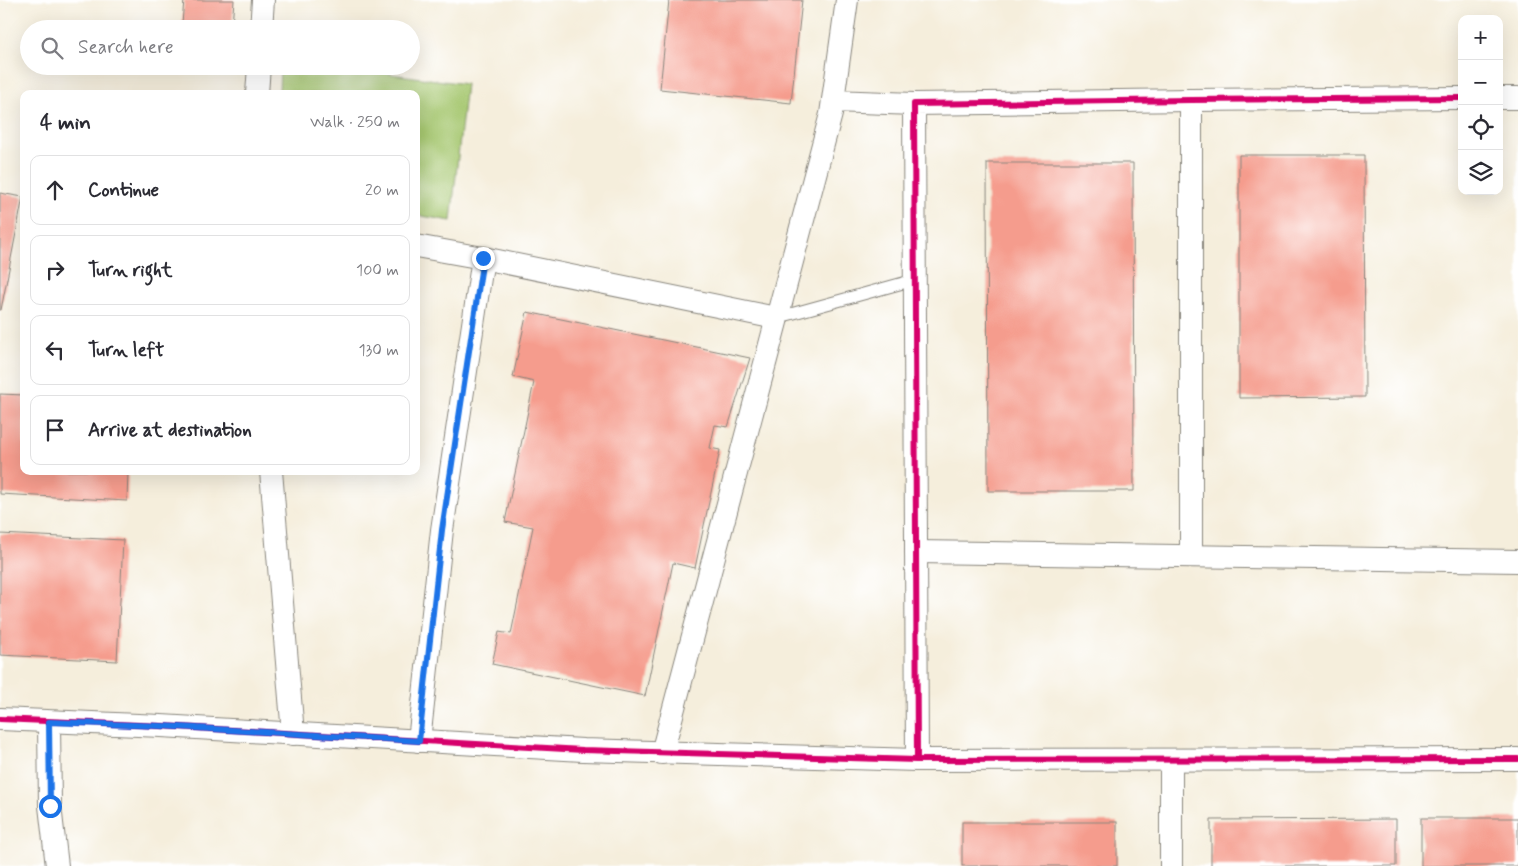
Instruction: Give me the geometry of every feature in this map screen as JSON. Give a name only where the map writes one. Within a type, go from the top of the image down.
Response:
[{"type":"street","points":[[262,20],[263,0]]},
{"type":"street","points":[[662,753],[831,114],[847,0]]},
{"type":"street","points":[[257,90],[258,75]]},
{"type":"street","points":[[833,101],[914,104],[1458,98]]},
{"type":"street","points":[[1503,98],[1518,98]]},
{"type":"street","points":[[1191,100],[1191,556]]},
{"type":"street","points":[[914,104],[917,760]]},
{"type":"street","points":[[420,247],[776,318]]},
{"type":"street","points":[[419,741],[442,530],[483,258]]},
{"type":"street","points":[[271,475],[293,734]]},
{"type":"street","points":[[916,552],[1518,561]]},
{"type":"street","points":[[0,719],[662,753],[917,760],[1518,759]]},
{"type":"street","points":[[49,722],[50,806],[57,866]]},
{"type":"street","points":[[1171,760],[1171,866]]},
{"type":"lane","points":[[776,318],[914,280]]},
{"type":"green space","points":[[280,75],[399,75],[466,84],[451,221],[420,216],[420,90],[279,90]]},
{"type":"building","points":[[184,0],[234,0],[232,20],[182,20]]},
{"type":"building","points":[[669,0],[802,0],[791,103],[660,89]]},
{"type":"building","points":[[1239,155],[1364,155],[1365,397],[1239,398]]},
{"type":"building","points":[[987,163],[1133,163],[1134,491],[988,491]]},
{"type":"building","points":[[0,193],[20,196],[20,212],[0,310]]},
{"type":"building","points":[[527,312],[750,358],[728,427],[715,425],[710,448],[720,450],[695,568],[673,563],[645,696],[492,664],[499,632],[511,634],[533,527],[505,522],[534,382],[513,377]]},
{"type":"building","points":[[0,394],[20,395],[20,475],[128,475],[127,501],[0,494]]},
{"type":"building","points":[[0,534],[123,540],[117,661],[0,655]]},
{"type":"building","points":[[1421,818],[1518,818],[1518,866],[1421,866]]},
{"type":"building","points":[[1396,819],[1396,866],[1211,866],[1211,820]]},
{"type":"building","points":[[962,822],[1117,822],[1117,866],[962,866]]},
{"type":"cycle path","points":[[917,760],[914,104],[1458,98]]},
{"type":"cycle path","points":[[0,719],[161,726],[583,750],[917,760],[1518,759]]},
{"type":"route","points":[[50,806],[49,722],[161,726],[419,741],[442,530],[483,258]]}]
